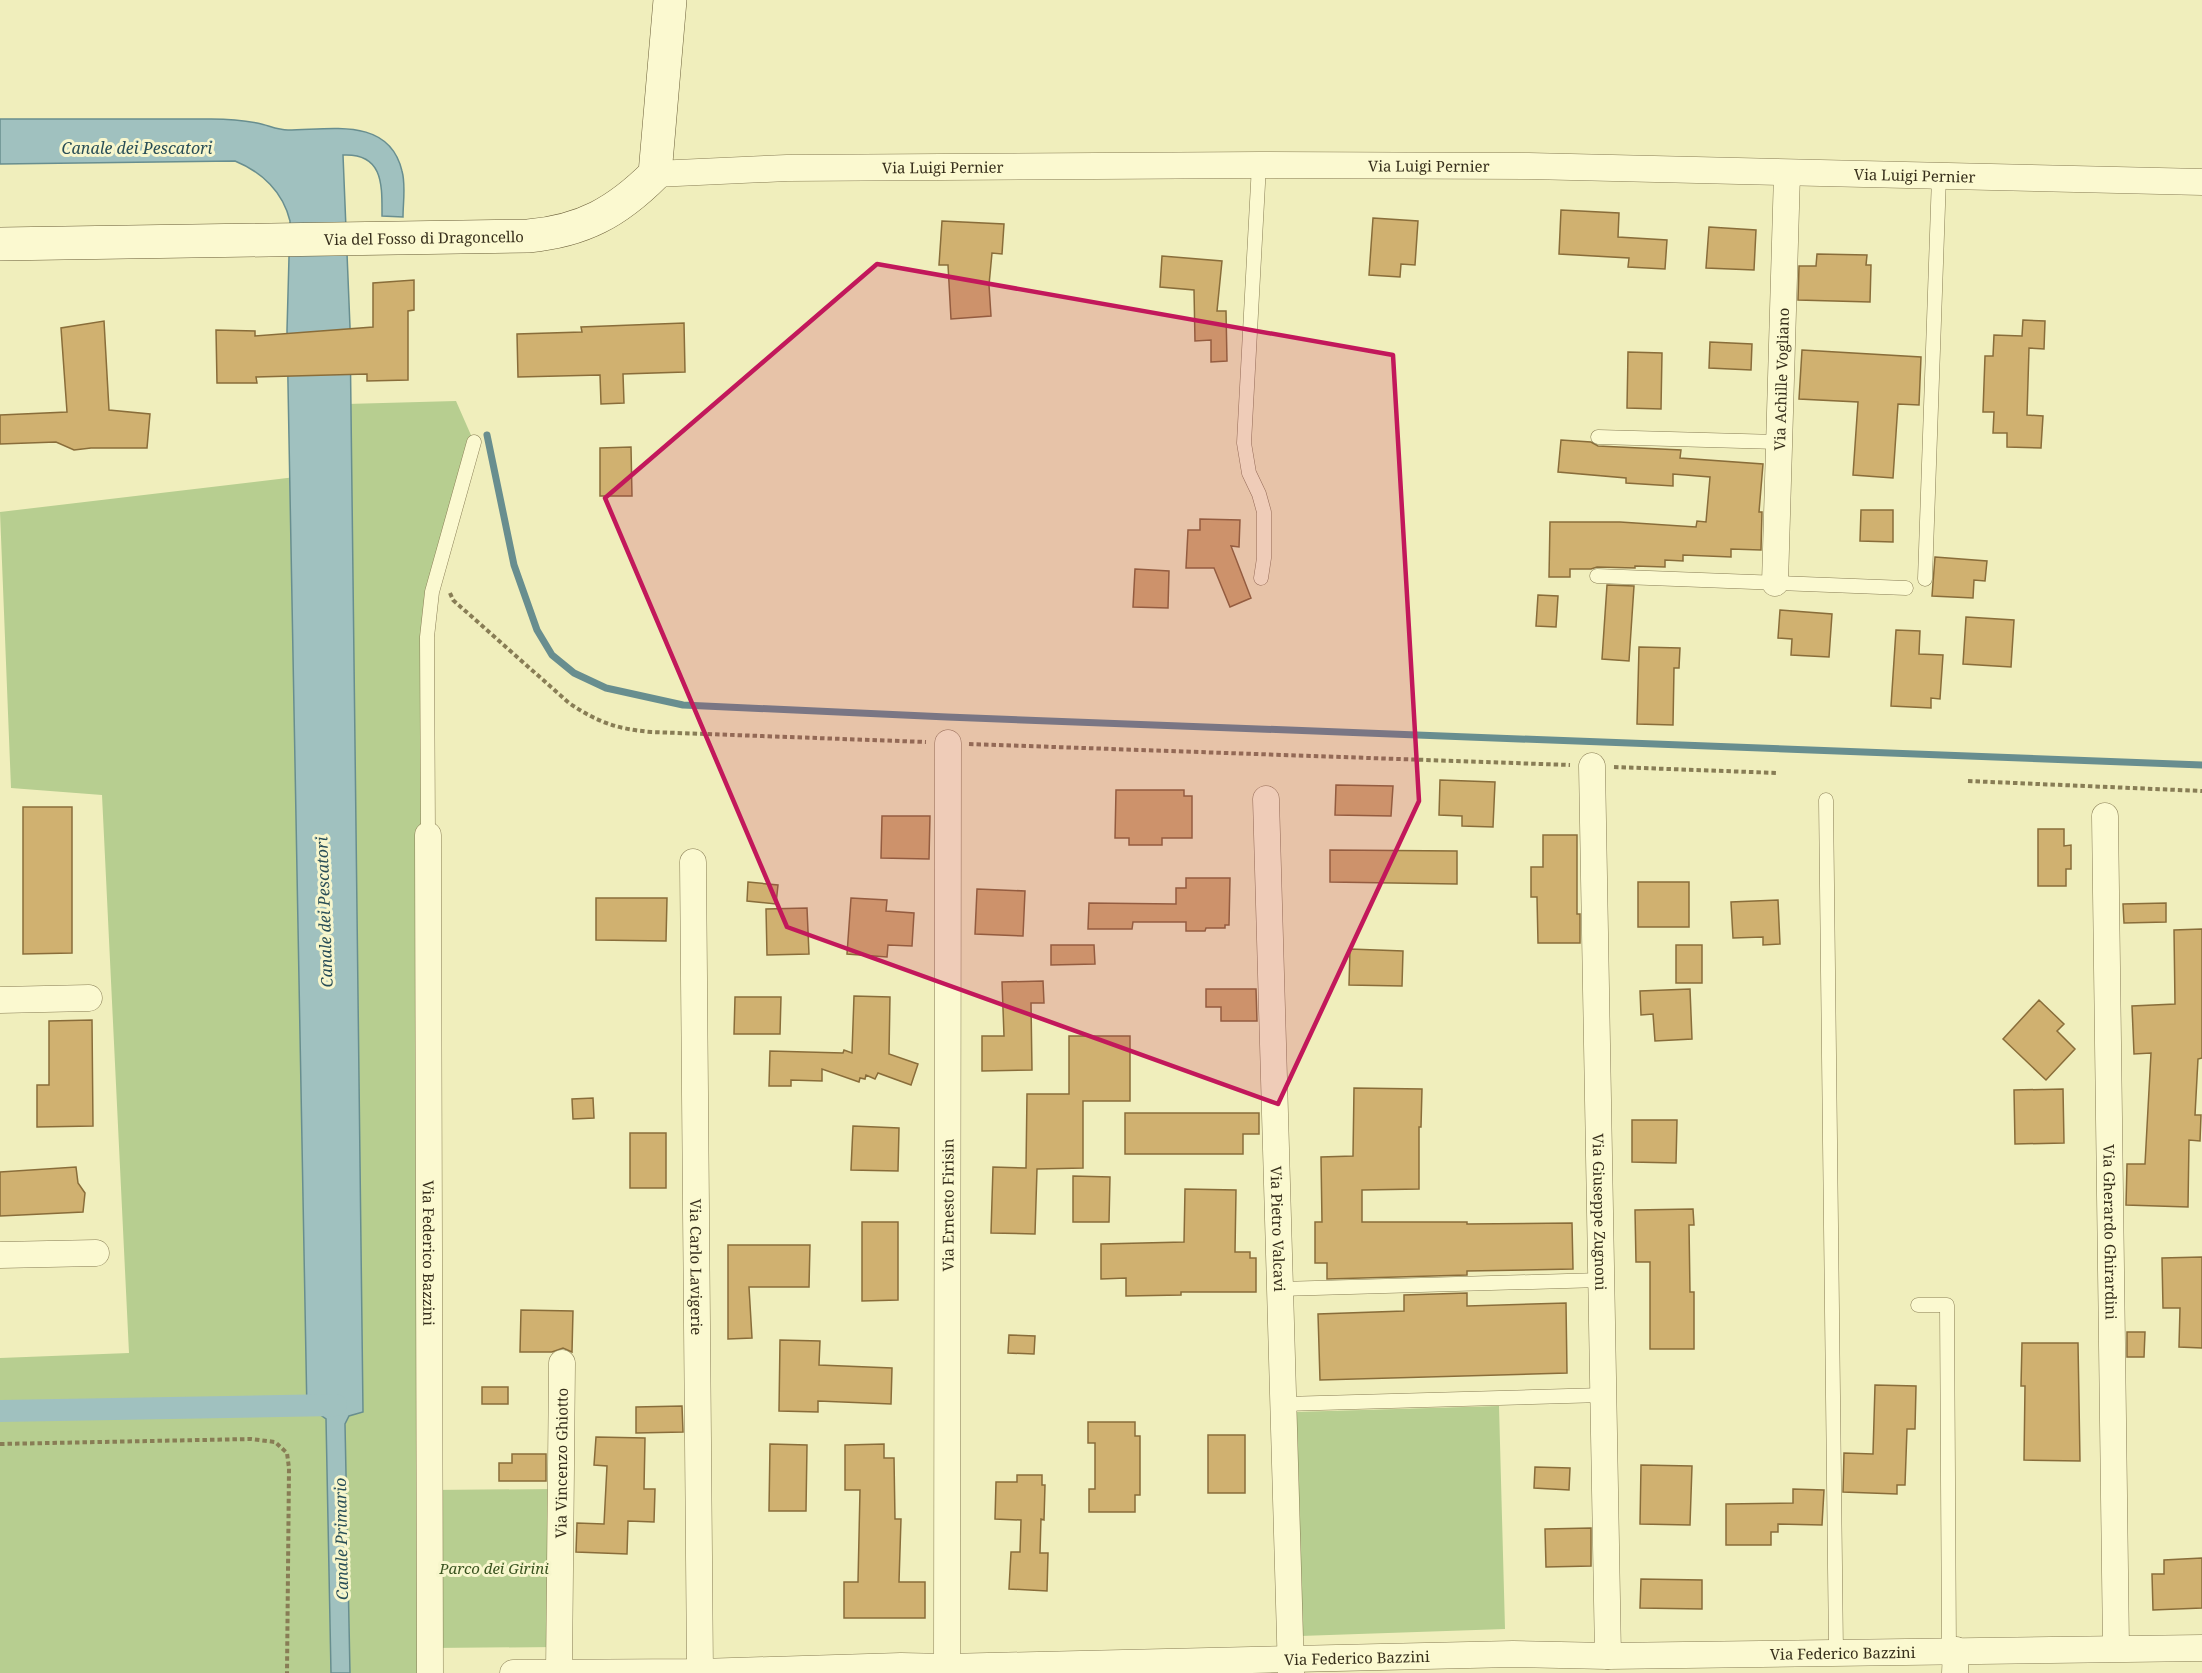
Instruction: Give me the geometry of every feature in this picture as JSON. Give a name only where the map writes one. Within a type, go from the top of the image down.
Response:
[{"type":"street","points":[[655,174],[669,0]]},
{"type":"street","name":"Via Luigi Pernier","points":[[655,174],[787,168],[1528,166],[1787,174],[2202,182]]},
{"type":"street","name":"Via del Fosso di Dragoncello","points":[[0,244],[528,236],[567,230],[605,216],[624,203],[655,174]]},
{"type":"street","name":"Via Achille Vogliano","points":[[1775,583],[1787,174]]},
{"type":"street","name":"Via Ernesto Firisin","points":[[947,1667],[948,743]]},
{"type":"street","name":"Via Giuseppe Zugnoni","points":[[1592,766],[1608,1656]]},
{"type":"street","name":"Via Pietro Valcavi","points":[[1266,799],[1291,1666]]},
{"type":"street","name":"Via Gherardo Ghirardini","points":[[2105,816],[2116,1647]]},
{"type":"street","name":"Via Federico Bazzini","points":[[428,835],[430,1673]]},
{"type":"street","name":"Via Carlo Lavigerie","points":[[693,862],[700,1672]]},
{"type":"street","points":[[0,1000],[89,998]]},
{"type":"street","points":[[0,1255],[96,1253]]},
{"type":"street","name":"Via Vincenzo Ghiotto","points":[[559,1673],[562,1363]]},
{"type":"street","name":"Via Federico Bazzini","points":[[513,1673],[947,1667],[1513,1664],[1608,1656],[1836,1653],[1953,1658],[2116,1647],[2202,1648]]},
{"type":"lane","points":[[1259,165],[1244,443],[1249,473],[1260,494],[1264,512],[1264,558],[1261,578]]},
{"type":"lane","points":[[1925,579],[1940,177]]},
{"type":"lane","points":[[1598,437],[1778,442]]},
{"type":"lane","points":[[428,835],[427,637],[432,592],[474,442]]},
{"type":"lane","points":[[1597,576],[1906,588]]},
{"type":"lane","points":[[1826,800],[1836,1653]]},
{"type":"lane","points":[[1280,1289],[1601,1280]]},
{"type":"lane","points":[[1918,1305],[1947,1305],[1953,1658]]},
{"type":"lane","points":[[1284,1404],[1603,1395]]},
{"type":"path","points":[[440,560],[442,578],[453,600],[569,703],[590,718],[614,726],[651,732],[1778,773]]},
{"type":"path","points":[[1968,781],[2202,791]]},
{"type":"path","points":[[0,1444],[251,1439],[275,1442],[287,1453],[289,1468],[287,1673]]},
{"type":"highlighted area","points":[[877,264],[1393,355],[1419,801],[1278,1104],[787,927],[605,498]]},
{"type":"green space","name":"Parco dei Girini","points":[[456,401],[474,442],[432,592],[430,1490],[556,1489],[557,1647],[431,1648],[430,1673],[0,1673],[0,1358],[129,1353],[102,795],[11,788],[0,512],[312,475],[310,405]]},
{"type":"green space","points":[[1499,1406],[1505,1629],[1300,1636],[1294,1412]]},
{"type":"water","points":[[0,119],[222,119],[251,122],[284,130],[339,128],[356,130],[384,141],[395,153],[402,171],[403,217],[382,216],[382,194],[378,174],[373,166],[366,159],[343,155],[350,327],[363,1412],[349,1416],[345,1424],[350,1673],[331,1673],[326,1419],[319,1414],[307,1414],[287,330],[290,221],[282,201],[270,184],[254,171],[235,161],[0,164]]},
{"type":"building","points":[[1561,210],[1619,213],[1618,237],[1667,240],[1665,269],[1628,267],[1629,258],[1559,254]]},
{"type":"building","points":[[1373,218],[1418,221],[1415,265],[1401,264],[1400,277],[1369,275]]},
{"type":"building","points":[[942,221],[1004,224],[1002,254],[992,253],[989,285],[991,316],[951,319],[948,265],[939,265]]},
{"type":"building","points":[[1709,227],[1756,230],[1754,270],[1706,268]]},
{"type":"building","points":[[1817,254],[1867,255],[1866,265],[1871,265],[1870,302],[1798,300],[1799,266],[1816,266]]},
{"type":"building","points":[[1162,256],[1222,261],[1217,311],[1226,311],[1227,361],[1211,362],[1211,340],[1195,341],[1194,290],[1160,287]]},
{"type":"building","points":[[414,280],[414,310],[408,311],[408,380],[367,381],[367,374],[256,377],[257,383],[217,383],[216,330],[255,331],[255,336],[373,327],[373,283]]},
{"type":"building","points":[[2023,320],[2045,321],[2044,349],[2029,348],[2027,415],[2043,416],[2041,448],[2007,447],[2007,433],[1993,433],[1994,412],[1983,412],[1985,356],[1993,356],[1994,335],[2022,336]]},
{"type":"building","points":[[104,321],[109,410],[150,414],[147,448],[74,450],[56,442],[0,444],[0,415],[67,412],[61,328]]},
{"type":"building","points":[[684,323],[685,372],[623,374],[624,403],[601,404],[600,375],[518,377],[517,334],[582,332],[581,327]]},
{"type":"building","points":[[1710,342],[1752,344],[1751,370],[1709,368]]},
{"type":"building","points":[[1802,350],[1921,357],[1919,405],[1898,404],[1893,478],[1853,475],[1858,402],[1799,399]]},
{"type":"building","points":[[1628,352],[1662,353],[1661,409],[1627,408]]},
{"type":"building","points":[[1561,440],[1591,442],[1598,446],[1681,450],[1680,458],[1763,464],[1759,512],[1762,512],[1761,550],[1731,549],[1731,557],[1683,555],[1683,561],[1665,560],[1665,567],[1570,569],[1570,577],[1549,577],[1550,522],[1620,522],[1696,527],[1697,521],[1706,522],[1710,477],[1673,474],[1673,486],[1626,483],[1626,478],[1558,472]]},
{"type":"building","points":[[631,447],[632,496],[600,496],[600,448]]},
{"type":"building","points":[[1861,510],[1893,510],[1893,542],[1860,541]]},
{"type":"building","points":[[1200,519],[1240,520],[1239,547],[1231,546],[1251,598],[1230,607],[1214,568],[1186,568],[1188,530],[1200,530]]},
{"type":"building","points":[[1935,557],[1987,561],[1985,581],[1974,580],[1973,598],[1932,596]]},
{"type":"building","points":[[1135,569],[1169,571],[1168,608],[1133,607]]},
{"type":"building","points":[[1607,585],[1634,586],[1629,661],[1602,659]]},
{"type":"building","points":[[1538,595],[1558,596],[1556,627],[1536,626]]},
{"type":"building","points":[[1780,610],[1832,614],[1829,657],[1791,655],[1792,639],[1778,638]]},
{"type":"building","points":[[1966,617],[2014,620],[2011,667],[1963,664]]},
{"type":"building","points":[[1896,630],[1920,631],[1919,654],[1943,655],[1940,699],[1931,698],[1931,708],[1891,706]]},
{"type":"building","points":[[1639,647],[1680,648],[1679,668],[1674,668],[1673,725],[1637,724]]},
{"type":"building","points":[[1440,780],[1495,782],[1493,827],[1462,826],[1462,816],[1439,815]]},
{"type":"building","points":[[1336,785],[1393,786],[1391,816],[1335,815]]},
{"type":"building","points":[[1116,790],[1184,790],[1184,796],[1192,796],[1192,838],[1162,838],[1162,845],[1129,845],[1129,838],[1115,838]]},
{"type":"building","points":[[23,807],[72,807],[72,953],[23,954]]},
{"type":"building","points":[[882,816],[930,816],[929,859],[881,858]]},
{"type":"building","points":[[2038,829],[2064,829],[2064,846],[2071,845],[2071,869],[2066,869],[2066,886],[2038,886]]},
{"type":"building","points":[[1543,835],[1577,835],[1577,914],[1580,914],[1580,943],[1538,943],[1537,897],[1531,897],[1531,867],[1543,867]]},
{"type":"building","points":[[1330,850],[1457,851],[1457,884],[1330,882]]},
{"type":"building","points":[[1186,878],[1230,878],[1229,925],[1225,925],[1225,928],[1206,928],[1205,931],[1186,931],[1186,922],[1133,922],[1132,929],[1088,929],[1089,903],[1176,904],[1176,888],[1186,888]]},
{"type":"building","points":[[748,882],[778,885],[776,904],[747,901]]},
{"type":"building","points":[[1638,882],[1689,882],[1689,927],[1638,927]]},
{"type":"building","points":[[977,889],[1025,891],[1023,936],[975,934]]},
{"type":"building","points":[[596,898],[667,898],[666,941],[596,940]]},
{"type":"building","points":[[851,898],[887,900],[886,911],[914,913],[912,946],[888,945],[887,957],[847,954]]},
{"type":"building","points":[[1778,900],[1780,944],[1763,945],[1763,937],[1733,938],[1731,902]]},
{"type":"building","points":[[2166,903],[2166,922],[2124,923],[2123,904]]},
{"type":"building","points":[[807,908],[809,954],[767,955],[766,909]]},
{"type":"building","points":[[2202,929],[2202,1058],[2198,1059],[2195,1115],[2201,1115],[2200,1141],[2189,1140],[2188,1207],[2126,1205],[2127,1164],[2145,1164],[2151,1053],[2134,1054],[2132,1006],[2175,1004],[2174,930]]},
{"type":"building","points":[[1051,945],[1094,945],[1095,964],[1051,965]]},
{"type":"building","points":[[1676,945],[1702,945],[1702,983],[1676,983]]},
{"type":"building","points":[[1350,949],[1403,951],[1402,986],[1349,985]]},
{"type":"building","points":[[1043,981],[1044,1003],[1031,1003],[1032,1070],[982,1071],[982,1036],[1004,1036],[1002,982]]},
{"type":"building","points":[[1206,989],[1256,989],[1257,1021],[1221,1021],[1221,1007],[1206,1007]]},
{"type":"building","points":[[1690,989],[1692,1039],[1655,1041],[1653,1014],[1641,1015],[1640,991]]},
{"type":"building","points":[[854,996],[890,997],[889,1054],[918,1064],[911,1085],[878,1073],[875,1079],[866,1075],[865,1079],[860,1078],[859,1082],[822,1069],[822,1081],[791,1080],[791,1086],[769,1086],[770,1051],[843,1053],[844,1050],[852,1053]]},
{"type":"building","points":[[735,997],[781,997],[780,1034],[734,1034]]},
{"type":"building","points":[[2039,1000],[2064,1024],[2057,1031],[2075,1049],[2046,1080],[2003,1039]]},
{"type":"building","points":[[92,1020],[93,1126],[37,1127],[37,1085],[49,1085],[49,1021]]},
{"type":"building","points":[[1069,1036],[1130,1036],[1130,1101],[1083,1101],[1083,1168],[1037,1169],[1035,1234],[991,1233],[993,1167],[1026,1168],[1027,1094],[1069,1094]]},
{"type":"building","points":[[1354,1088],[1422,1089],[1421,1127],[1419,1127],[1419,1189],[1362,1190],[1362,1222],[1572,1223],[1573,1269],[1467,1271],[1467,1275],[1327,1279],[1327,1263],[1315,1263],[1315,1222],[1322,1222],[1321,1157],[1353,1156]]},
{"type":"building","points":[[2063,1089],[2064,1143],[2015,1144],[2014,1090]]},
{"type":"building","points":[[593,1098],[594,1118],[573,1119],[572,1099]]},
{"type":"building","points":[[1125,1113],[1259,1113],[1259,1134],[1243,1134],[1243,1154],[1125,1154]]},
{"type":"building","points":[[1632,1120],[1677,1120],[1676,1163],[1632,1162]]},
{"type":"building","points":[[853,1126],[899,1128],[898,1171],[851,1170]]},
{"type":"building","points":[[630,1133],[666,1133],[666,1188],[630,1188]]},
{"type":"building","points":[[76,1167],[78,1183],[85,1193],[83,1212],[0,1216],[0,1172]]},
{"type":"building","points":[[1073,1176],[1110,1177],[1109,1222],[1073,1222]]},
{"type":"building","points":[[1185,1189],[1236,1190],[1235,1252],[1250,1252],[1250,1258],[1256,1258],[1256,1292],[1181,1292],[1181,1295],[1126,1296],[1126,1278],[1101,1279],[1101,1244],[1184,1242]]},
{"type":"building","points":[[1693,1209],[1694,1225],[1689,1225],[1690,1292],[1694,1292],[1694,1349],[1650,1349],[1650,1262],[1636,1262],[1635,1210]]},
{"type":"building","points":[[862,1222],[898,1222],[898,1300],[862,1301]]},
{"type":"building","points":[[728,1245],[810,1245],[809,1287],[749,1287],[752,1338],[728,1339]]},
{"type":"building","points":[[2202,1257],[2202,1348],[2179,1347],[2180,1308],[2163,1308],[2162,1258]]},
{"type":"building","points":[[1467,1293],[1467,1306],[1566,1303],[1567,1373],[1320,1380],[1318,1314],[1404,1311],[1404,1295]]},
{"type":"building","points":[[521,1310],[573,1311],[572,1352],[563,1348],[552,1352],[520,1352]]},
{"type":"building","points":[[2127,1332],[2145,1332],[2144,1357],[2127,1357]]},
{"type":"building","points":[[1009,1335],[1035,1336],[1034,1354],[1008,1353]]},
{"type":"building","points":[[780,1340],[820,1341],[819,1365],[892,1368],[891,1404],[818,1401],[818,1412],[779,1411]]},
{"type":"building","points":[[2022,1343],[2078,1343],[2080,1461],[2024,1460],[2025,1386],[2021,1386]]},
{"type":"building","points":[[1875,1385],[1916,1386],[1915,1429],[1907,1429],[1905,1485],[1897,1485],[1897,1494],[1843,1492],[1844,1453],[1873,1454]]},
{"type":"building","points":[[482,1387],[508,1387],[508,1404],[482,1404]]},
{"type":"building","points":[[682,1406],[683,1432],[636,1433],[636,1407]]},
{"type":"building","points":[[1088,1422],[1135,1422],[1135,1436],[1140,1436],[1140,1495],[1135,1495],[1135,1512],[1089,1512],[1089,1489],[1095,1489],[1095,1443],[1088,1443]]},
{"type":"building","points":[[1208,1435],[1245,1435],[1245,1493],[1208,1493]]},
{"type":"building","points":[[596,1437],[645,1438],[644,1489],[655,1489],[654,1522],[628,1521],[627,1554],[576,1552],[577,1523],[604,1524],[607,1466],[594,1465]]},
{"type":"building","points":[[770,1444],[807,1445],[806,1511],[769,1511]]},
{"type":"building","points":[[884,1444],[884,1458],[894,1458],[895,1519],[901,1519],[899,1582],[925,1582],[925,1618],[844,1618],[844,1582],[858,1582],[860,1490],[845,1490],[845,1445]]},
{"type":"building","points":[[512,1454],[546,1454],[546,1481],[499,1481],[499,1463],[512,1463]]},
{"type":"building","points":[[1641,1465],[1692,1466],[1690,1525],[1640,1524]]},
{"type":"building","points":[[1535,1467],[1570,1468],[1569,1490],[1534,1488]]},
{"type":"building","points":[[1017,1475],[1042,1475],[1042,1485],[1045,1485],[1040,1553],[1048,1553],[1047,1591],[1009,1589],[1011,1552],[1020,1552],[1021,1520],[995,1519],[996,1482],[1017,1482]]},
{"type":"building","points":[[1793,1489],[1824,1490],[1822,1525],[1778,1524],[1778,1532],[1771,1532],[1771,1545],[1726,1545],[1726,1504],[1793,1503]]},
{"type":"building","points":[[1591,1528],[1591,1566],[1546,1567],[1545,1529]]},
{"type":"building","points":[[2202,1558],[2202,1608],[2153,1610],[2152,1574],[2164,1574],[2164,1560]]},
{"type":"building","points":[[1641,1579],[1702,1580],[1702,1609],[1640,1608]]},
{"type":"waterway","points":[[487,435],[514,565],[537,630],[552,655],[574,673],[606,688],[683,705],[2202,765]]},
{"type":"waterway","points":[[0,1411],[336,1405]]},
{"type":"water label","name":"Canale dei Pescatori","points":[[137,148]]},
{"type":"water label","name":"Canale dei Pescatori","points":[[324,912]]},
{"type":"water label","name":"Canale Primario","points":[[341,1539]]}]
